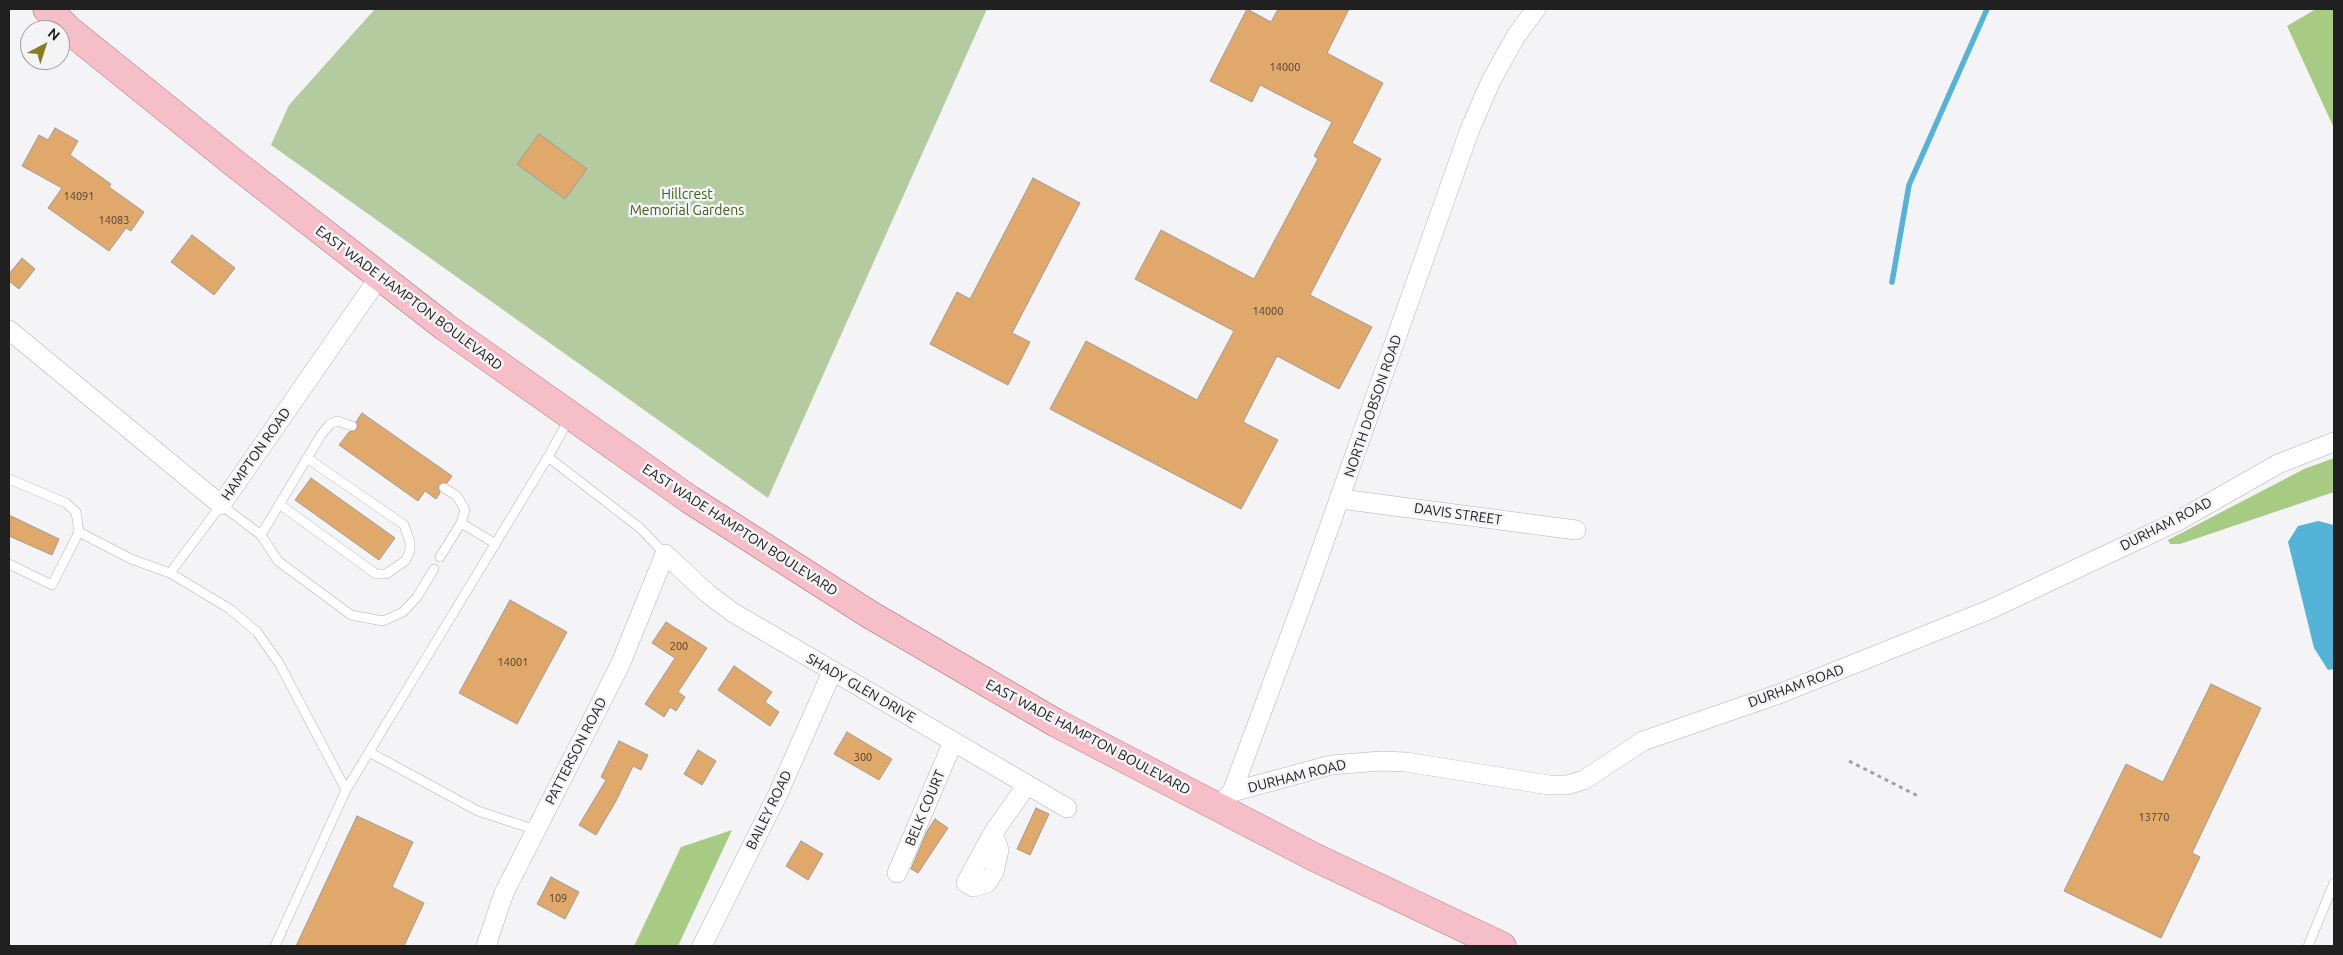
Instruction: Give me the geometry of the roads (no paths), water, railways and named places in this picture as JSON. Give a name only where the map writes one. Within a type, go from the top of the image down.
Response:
[{"type":"main road","name":"EAST WADE HAMPTON BOULEVARD","points":[[47,9],[70,30],[234,163],[444,327],[689,498],[869,614],[1056,723],[1225,799],[1314,857],[1502,946]]},
{"type":"street","name":"NORTH DOBSON ROAD","points":[[1225,799],[1341,499],[1470,129],[1491,82],[1516,36],[1536,9]]},
{"type":"street","name":"HAMPTON ROAD","points":[[9,330],[221,504],[380,276]]},
{"type":"street","name":"DURHAM ROAD","points":[[1225,799],[1307,770],[1331,765],[1372,761],[1406,762],[1549,785],[1567,785],[1584,780],[1643,741],[1779,694],[1991,608],[2178,520],[2278,464],[2334,442]]},
{"type":"street","name":"DAVIS STREET","points":[[1341,499],[1576,530]]},
{"type":"street","name":"SHADY GLEN DRIVE","points":[[665,554],[707,593],[732,612],[1067,808]]},
{"type":"street","name":"PATTERSON ROAD","points":[[486,946],[504,893],[620,664],[665,554]]},
{"type":"street","name":"BAILEY ROAD","points":[[702,946],[778,794],[832,672]]},
{"type":"street","name":"BELK COURT","points":[[897,873],[953,742]]},
{"type":"street","points":[[993,833],[1027,785]]},
{"type":"lane","points":[[274,946],[346,790],[496,544],[570,416]]},
{"type":"lane","points":[[261,535],[307,458],[330,424],[337,421],[352,426]]},
{"type":"lane","points":[[548,457],[640,528],[665,554]]},
{"type":"lane","points":[[279,504],[376,574],[386,574],[405,561],[410,551],[410,542],[404,525],[307,458]]},
{"type":"lane","points":[[9,479],[66,503],[76,512],[78,532],[52,585],[9,564]]},
{"type":"lane","points":[[440,557],[461,523],[465,510],[464,504],[457,496],[444,488]]},
{"type":"lane","points":[[170,573],[221,504],[261,535],[278,561],[351,615],[383,621],[403,612],[417,597],[434,569]]},
{"type":"lane","points":[[461,523],[496,544]]},
{"type":"lane","points":[[78,532],[131,559],[170,573],[230,608],[257,632],[279,663],[346,790]]},
{"type":"lane","points":[[369,752],[478,811],[536,830]]},
{"type":"lane","points":[[2308,946],[2334,883]]},
{"type":"water","points":[[2318,521],[2334,525],[2334,669],[2328,670],[2314,648],[2288,542],[2298,526]]},
{"type":"waterway","points":[[1892,282],[1909,185],[1987,9]]},
{"type":"park label","name":"Hillcrest Memorial Gardens","points":[[687,202]]}]
